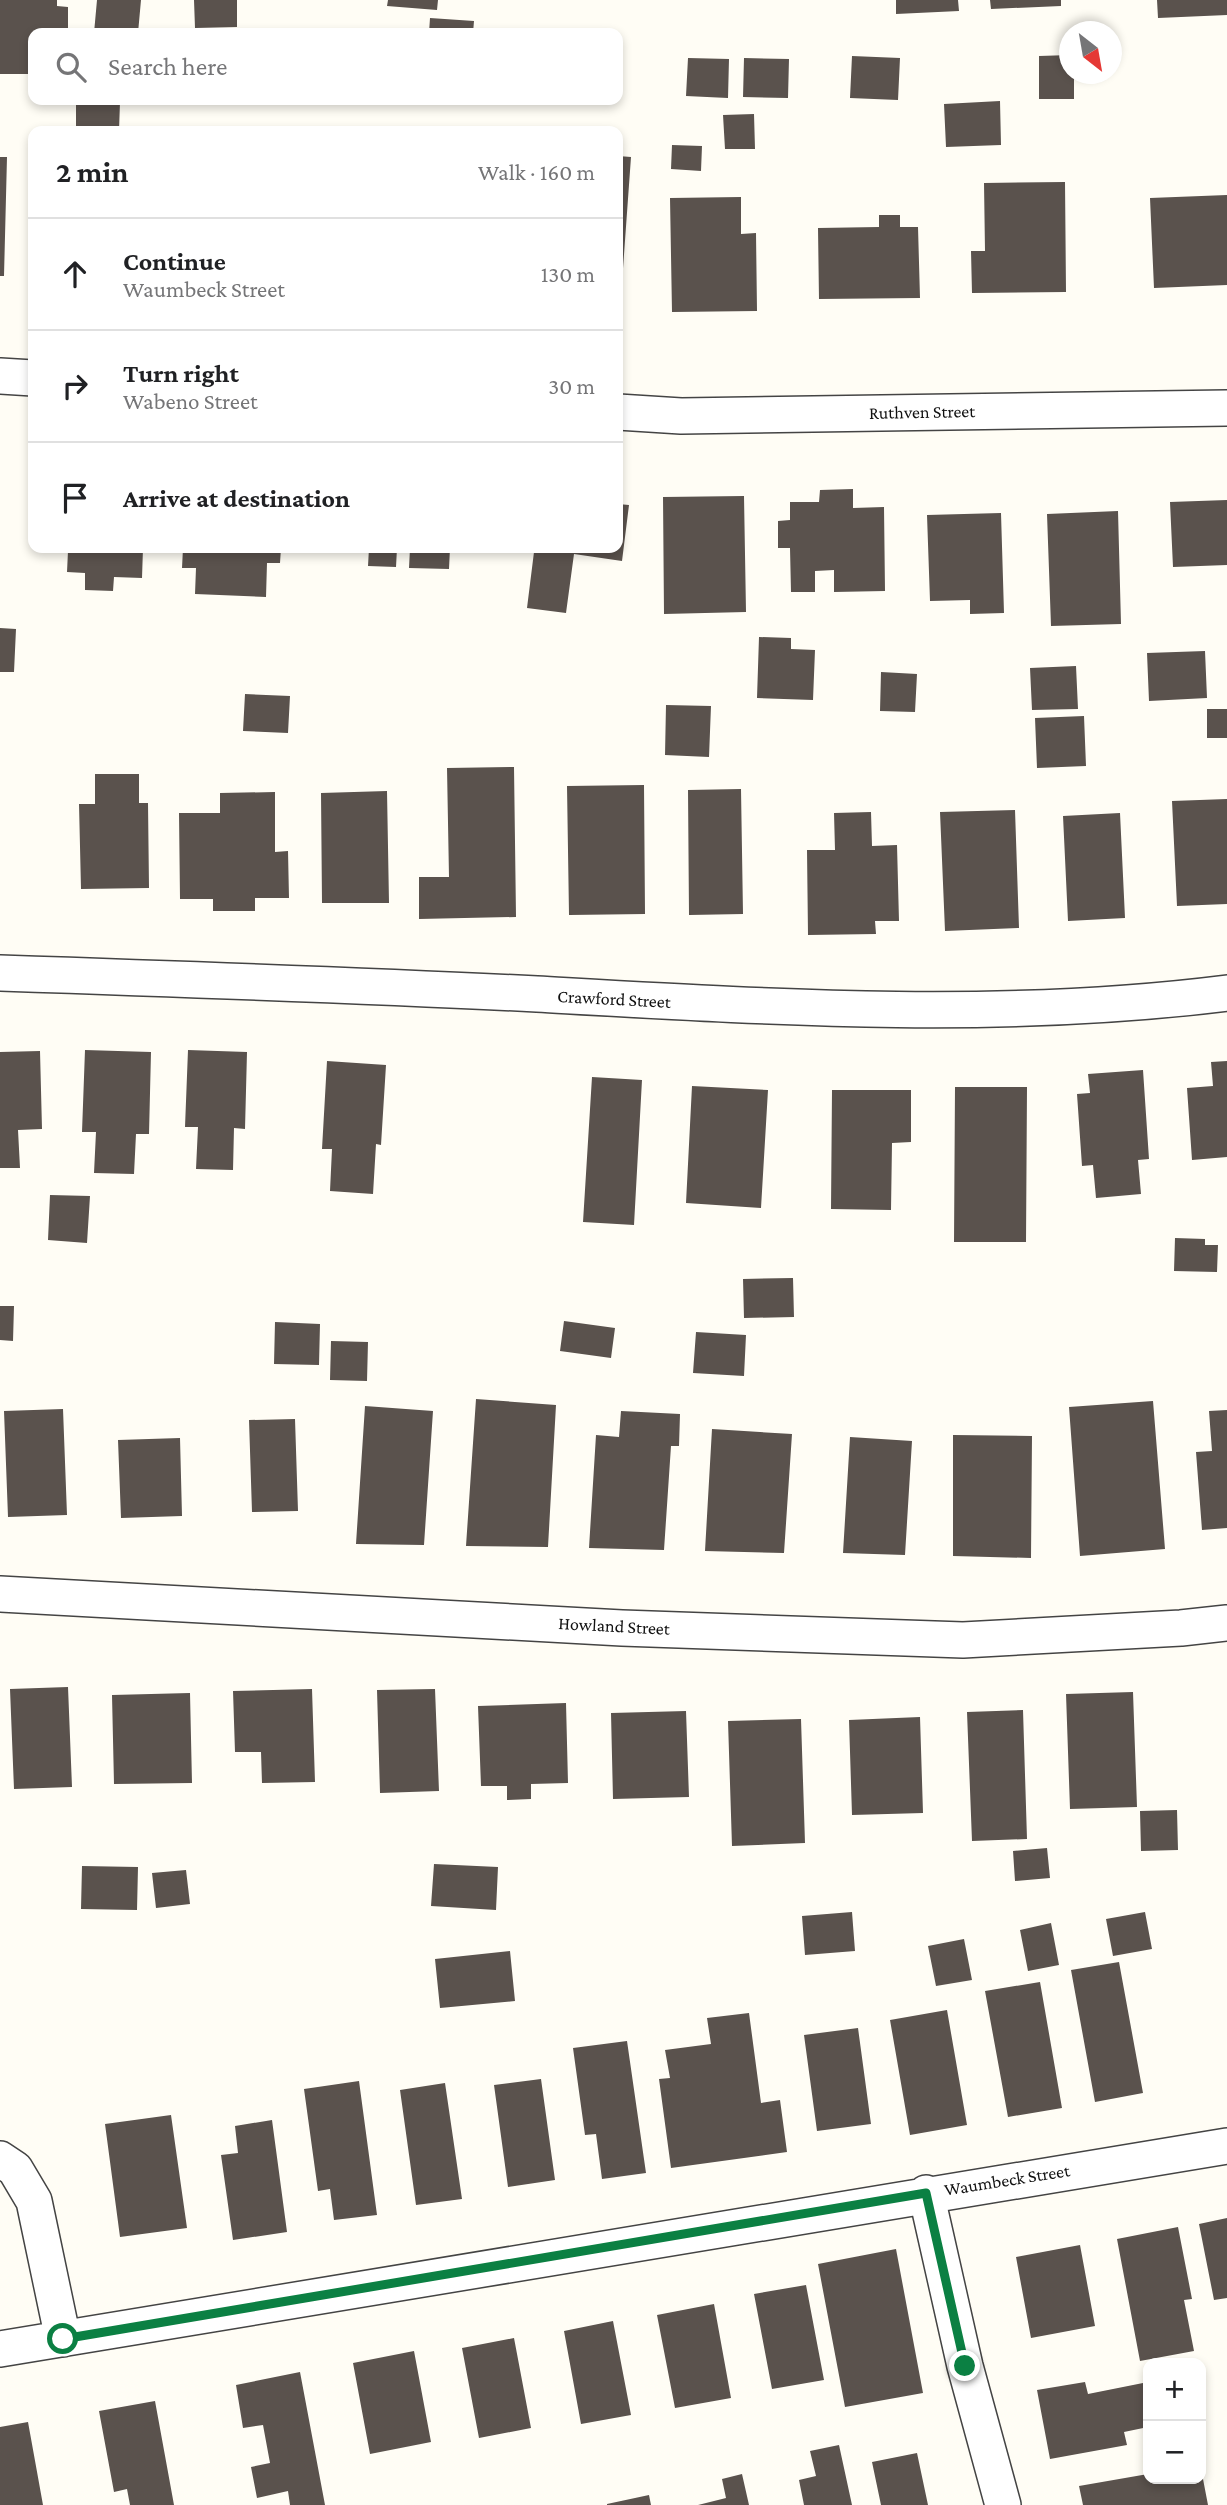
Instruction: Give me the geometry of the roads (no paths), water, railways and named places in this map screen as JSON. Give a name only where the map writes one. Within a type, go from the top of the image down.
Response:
[{"type":"street","points":[[0,376],[28,378]]},
{"type":"street","name":"Ruthven Street","points":[[623,412],[681,416],[1227,408]]},
{"type":"street","name":"Crawford Street","points":[[0,973],[379,986],[837,1010],[990,1011],[1227,993]]},
{"type":"street","name":"Howland Street","points":[[0,1594],[622,1628],[963,1640],[1227,1623]]},
{"type":"street","name":"Waumbeck Street","points":[[0,2349],[926,2193],[1227,2146]]},
{"type":"street","points":[[0,2159],[15,2169],[34,2201],[63,2339]]},
{"type":"street","points":[[926,2193],[965,2366],[1003,2505]]}]
